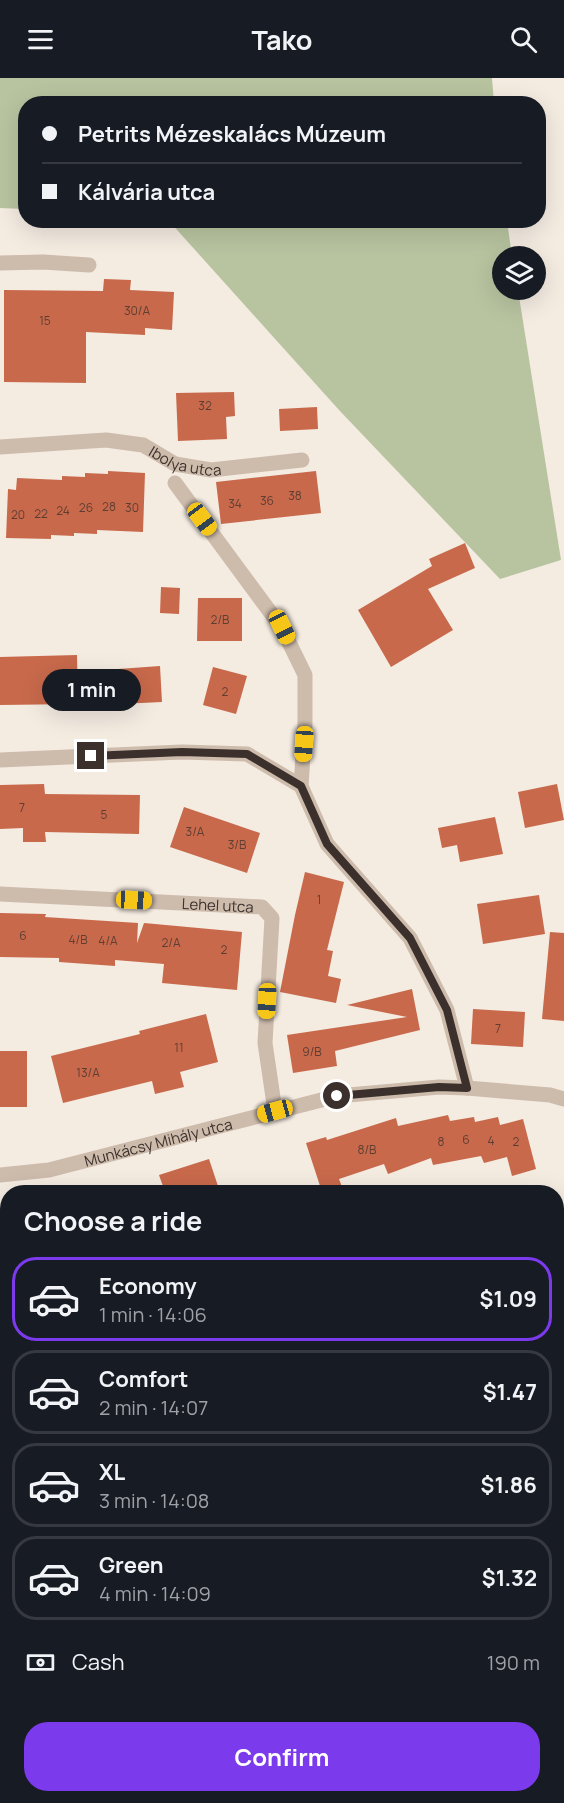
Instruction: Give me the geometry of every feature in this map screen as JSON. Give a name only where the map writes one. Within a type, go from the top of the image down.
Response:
[{"type":"street","points":[[0,263],[43,261],[89,265]]},
{"type":"street","name":"Ibolya utca","points":[[0,447],[106,440],[143,445],[175,464],[211,470],[302,460]]},
{"type":"street","points":[[175,483],[282,627],[305,675],[301,786],[327,844],[410,938],[447,1010],[467,1088]]},
{"type":"street","points":[[0,760],[182,752],[247,754],[301,786]]},
{"type":"street","name":"Lehel utca","points":[[0,894],[262,907],[272,918],[265,1043],[275,1111]]},
{"type":"street","name":"Munkácsy Mihály utca","points":[[0,1175],[49,1170],[337,1096],[439,1087],[550,1095],[564,1099]]},
{"type":"green space","points":[[0,78],[492,78],[493,96],[18,96],[18,209],[0,208]]},
{"type":"green space","points":[[175,228],[508,228],[511,246],[492,246],[492,300],[520,300],[561,560],[500,579],[339,410]]},
{"type":"building","points":[[104,279],[131,280],[130,290],[174,292],[172,330],[145,328],[145,335],[86,332],[86,383],[4,382],[4,290],[103,291]]},
{"type":"building","points":[[234,392],[235,416],[226,417],[227,439],[178,441],[176,393]]},
{"type":"building","points":[[317,407],[318,429],[280,431],[279,409]]},
{"type":"building","points":[[108,471],[145,473],[143,532],[97,530],[97,534],[51,535],[51,539],[6,538],[8,489],[16,490],[17,478],[62,480],[62,476],[85,477],[85,473],[108,474]]},
{"type":"building","points":[[316,471],[321,513],[221,524],[216,482]]},
{"type":"building","points":[[465,543],[475,568],[428,589],[453,630],[391,667],[358,610],[432,566],[429,559]]},
{"type":"building","points":[[161,587],[180,588],[179,614],[160,613]]},
{"type":"building","points":[[198,598],[242,598],[242,641],[197,641]]},
{"type":"building","points":[[77,655],[78,704],[0,705],[0,657]]},
{"type":"building","points":[[160,666],[162,702],[120,704],[118,669]]},
{"type":"building","points":[[213,667],[247,676],[236,714],[203,705]]},
{"type":"building","points":[[44,784],[45,794],[140,795],[139,834],[45,832],[46,842],[23,842],[23,828],[0,829],[0,785]]},
{"type":"building","points":[[557,784],[564,820],[525,828],[518,792]]},
{"type":"building","points":[[184,807],[260,833],[247,873],[170,847]]},
{"type":"building","points":[[495,817],[503,854],[460,862],[457,845],[442,848],[438,828]]},
{"type":"building","points":[[305,872],[344,882],[327,950],[333,951],[328,976],[341,979],[336,1003],[280,992]]},
{"type":"building","points":[[539,895],[545,934],[483,944],[477,904]]},
{"type":"building","points":[[0,913],[46,914],[45,917],[138,923],[137,943],[144,923],[242,932],[237,990],[162,983],[164,964],[115,960],[115,966],[59,962],[59,958],[0,957]]},
{"type":"building","points":[[550,932],[564,933],[564,1021],[542,1019]]},
{"type":"building","points":[[412,989],[420,1030],[335,1051],[337,1066],[293,1073],[287,1035],[407,1017],[347,1005]]},
{"type":"building","points":[[473,1009],[525,1012],[523,1047],[471,1044]]},
{"type":"building","points":[[206,1014],[218,1062],[180,1072],[184,1087],[155,1094],[152,1081],[63,1103],[51,1056],[140,1034],[139,1031]]},
{"type":"building","points":[[0,1051],[27,1051],[27,1107],[0,1107]]},
{"type":"building","points":[[448,1115],[450,1121],[474,1117],[475,1122],[498,1117],[500,1125],[523,1119],[536,1169],[512,1176],[507,1157],[484,1163],[481,1156],[433,1165],[431,1158],[388,1174],[384,1164],[339,1179],[341,1185],[320,1185],[306,1143],[326,1137],[327,1140],[396,1118],[398,1126]]},
{"type":"building","points":[[209,1159],[218,1185],[163,1185],[159,1175]]},
{"type":"route","points":[[91,756],[182,752],[247,754],[301,786],[327,844],[410,938],[447,1010],[467,1088],[439,1087],[337,1096]]}]
